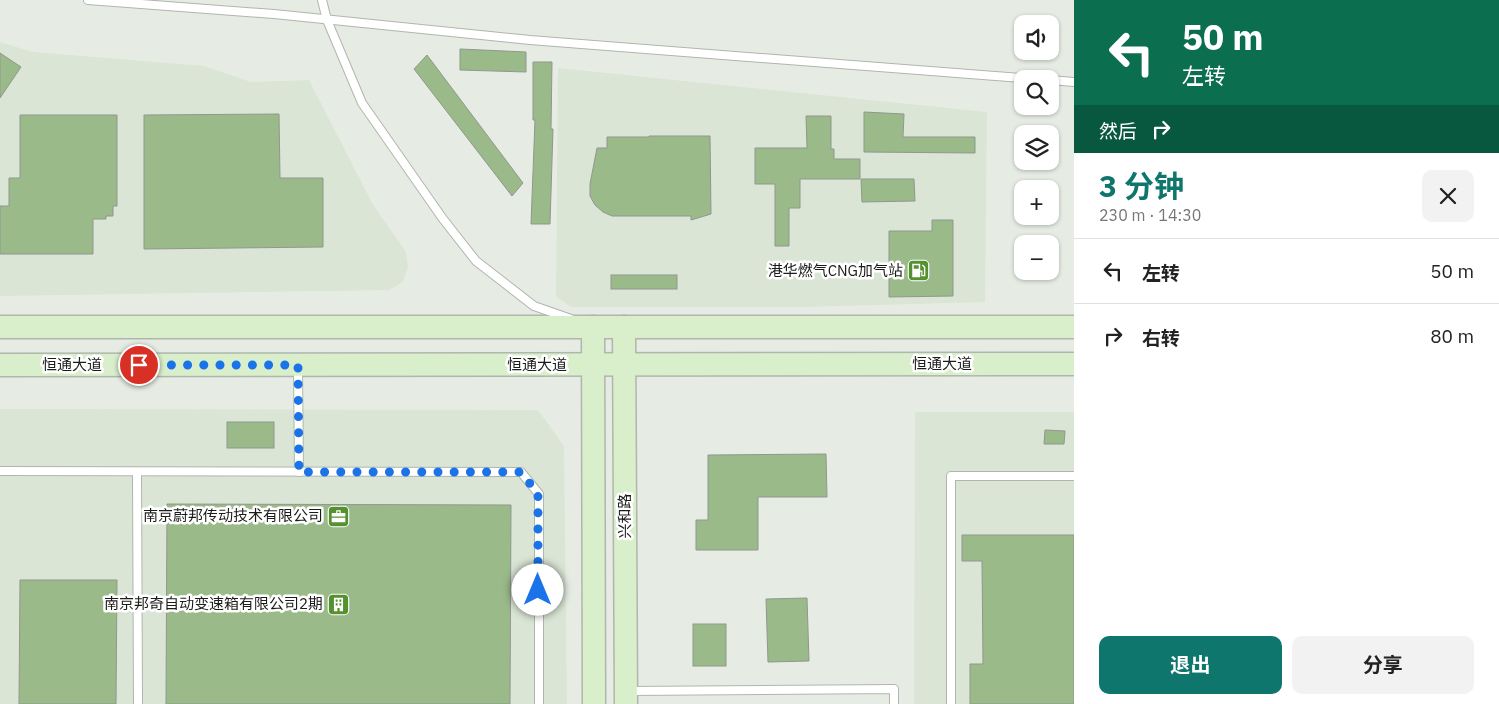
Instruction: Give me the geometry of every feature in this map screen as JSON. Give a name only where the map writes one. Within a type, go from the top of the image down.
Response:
[{"type":"main road","points":[[0,327],[1074,327]]},
{"type":"main road","points":[[593,327],[594,704]]},
{"type":"main road","name":"兴和路","points":[[624,327],[626,697]]},
{"type":"main road","name":"恒通大道","points":[[0,365],[1074,364]]},
{"type":"lane","points":[[88,0],[274,14],[530,40],[1014,78]]},
{"type":"lane","points":[[322,0],[327,20],[362,103],[443,219],[476,261],[534,306],[593,327]]},
{"type":"lane","points":[[1059,81],[1074,82]]},
{"type":"lane","points":[[298,365],[299,472]]},
{"type":"lane","points":[[0,471],[521,472],[538,494],[538,704]]},
{"type":"lane","points":[[137,472],[138,704]]},
{"type":"lane","points":[[951,704],[951,476],[1074,476]]},
{"type":"lane","points":[[626,697],[894,689],[894,704]]},
{"type":"shaded area","points":[[0,42],[33,52],[204,66],[251,82],[309,80],[372,203],[406,252],[408,267],[403,282],[389,290],[0,296]]},
{"type":"shaded area","points":[[558,68],[987,112],[985,302],[803,307],[571,307],[556,296]]},
{"type":"shaded area","points":[[0,409],[538,410],[564,446],[567,704],[0,704]]},
{"type":"shaded area","points":[[915,412],[1074,412],[1074,704],[914,704]]},
{"type":"building","points":[[460,49],[526,52],[526,72],[460,70]]},
{"type":"building","points":[[0,53],[21,67],[0,98]]},
{"type":"building","points":[[427,55],[523,183],[512,196],[414,69]]},
{"type":"building","points":[[533,62],[552,62],[551,129],[553,129],[550,224],[531,224],[535,120],[533,120]]},
{"type":"building","points":[[864,112],[904,114],[903,137],[975,137],[975,153],[864,152]]},
{"type":"building","points":[[279,114],[280,178],[323,178],[323,247],[144,249],[144,115]]},
{"type":"building","points":[[20,115],[117,115],[117,206],[113,206],[113,216],[106,216],[106,219],[93,219],[93,254],[0,254],[0,206],[9,206],[9,178],[20,178]]},
{"type":"building","points":[[806,116],[831,116],[831,149],[834,149],[834,159],[860,159],[860,179],[800,179],[800,208],[789,208],[789,246],[775,246],[775,184],[755,184],[755,148],[807,148]]},
{"type":"building","points":[[710,136],[711,214],[691,220],[691,216],[612,216],[603,212],[595,205],[590,196],[590,184],[597,148],[607,148],[607,137]]},
{"type":"building","points":[[861,179],[914,179],[915,201],[862,202]]},
{"type":"building","points":[[932,220],[953,220],[953,296],[889,297],[889,231],[932,231]]},
{"type":"building","points":[[611,275],[677,275],[677,289],[611,289]]},
{"type":"building","points":[[227,422],[274,422],[274,448],[227,448]]},
{"type":"building","points":[[1045,430],[1065,431],[1064,444],[1044,444]]},
{"type":"building","points":[[826,454],[827,497],[758,497],[758,550],[696,550],[696,520],[708,520],[708,455]]},
{"type":"building","name":"南京邦奇自动变速箱有限公司2期","points":[[167,504],[511,505],[510,704],[166,704]]},
{"type":"building","points":[[962,535],[1074,535],[1074,704],[970,704],[970,664],[983,664],[982,561],[962,561]]},
{"type":"building","points":[[20,580],[117,580],[116,704],[19,704]]},
{"type":"building","points":[[807,598],[809,661],[768,662],[766,599]]},
{"type":"building","points":[[693,624],[726,624],[726,666],[693,666]]},
{"type":"place","name":"港华燃气CNG加气站","points":[[919,271]]},
{"type":"place","name":"南京蔚邦传动技术有限公司","points":[[339,516]]},
{"type":"place","name":"南京邦奇自动变速箱有限公司2期","points":[[339,604]]},
{"type":"route","points":[[139,365],[298,365],[299,472],[521,472],[538,494],[538,590]]}]
